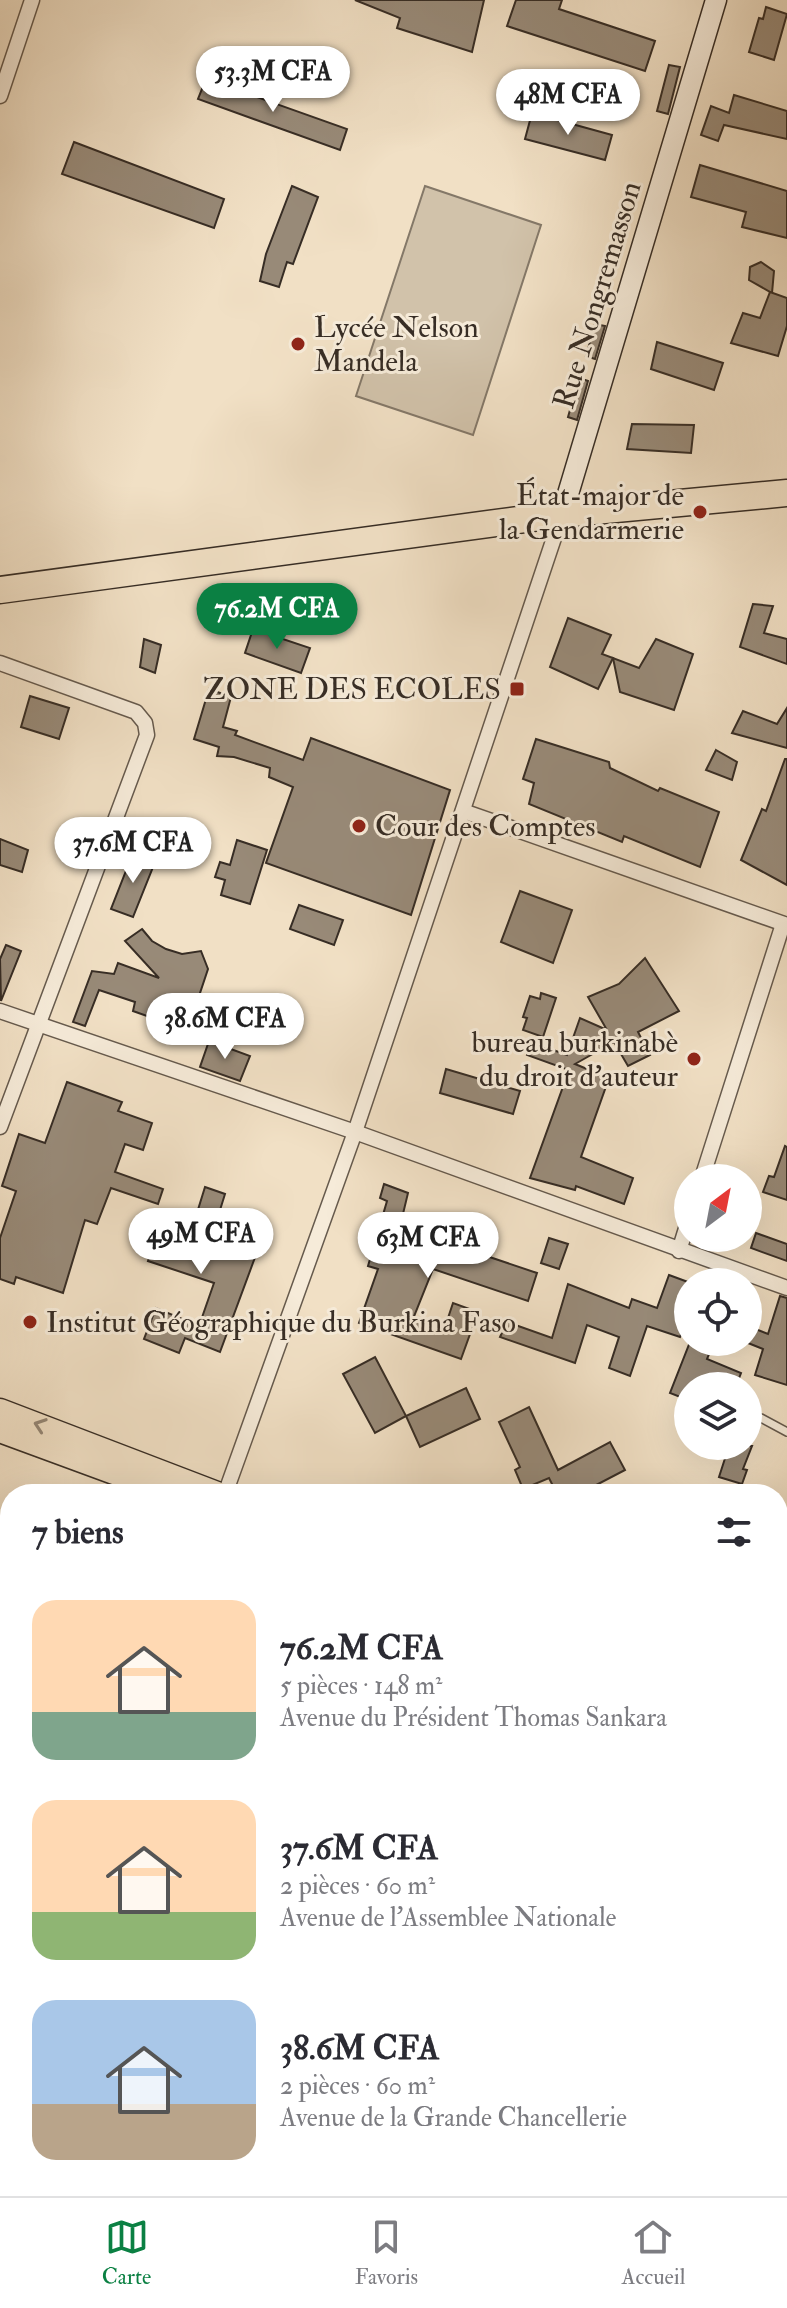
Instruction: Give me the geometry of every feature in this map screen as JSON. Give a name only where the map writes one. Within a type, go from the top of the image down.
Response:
[{"type":"highway","points":[[0,590],[562,514],[787,493]]},
{"type":"main road","points":[[0,1411],[153,1484]]},
{"type":"main road","points":[[0,1430],[69,1446],[186,1484]]},
{"type":"street","points":[[0,96],[32,0]]},
{"type":"street","name":"Rue Nongremasson","points":[[562,514],[716,0]]},
{"type":"street","points":[[229,1484],[355,1132],[562,514]]},
{"type":"street","points":[[0,663],[136,712],[145,723],[147,735],[0,1127]]},
{"type":"street","points":[[463,811],[785,925],[707,1164]]},
{"type":"street","points":[[0,1011],[355,1132],[674,1249]]},
{"type":"street","points":[[682,1252],[787,1288]]},
{"type":"lane","points":[[762,1419],[787,1432]]},
{"type":"shaded area","points":[[425,186],[541,225],[473,435],[356,396]]},
{"type":"building","points":[[355,0],[484,0],[472,52],[397,28],[400,18]]},
{"type":"building","points":[[516,0],[562,0],[559,9],[655,41],[645,71],[507,26]]},
{"type":"building","points":[[766,7],[787,14],[774,60],[749,52],[759,18],[763,19]]},
{"type":"building","points":[[669,65],[680,67],[668,114],[657,111]]},
{"type":"building","points":[[206,79],[347,129],[340,150],[198,99]]},
{"type":"building","points":[[734,95],[787,111],[787,139],[724,125],[718,141],[701,135],[711,106],[729,113]]},
{"type":"building","points":[[532,113],[612,135],[605,160],[525,139]]},
{"type":"building","points":[[74,142],[224,199],[214,228],[62,174]]},
{"type":"building","points":[[700,165],[787,191],[787,238],[742,227],[746,212],[691,197]]},
{"type":"building","points":[[292,186],[318,197],[293,264],[287,262],[279,287],[260,281],[266,254]]},
{"type":"building","points":[[761,262],[774,271],[772,293],[749,280],[750,267]]},
{"type":"building","points":[[770,292],[787,298],[787,326],[778,356],[731,343],[743,313],[760,318]]},
{"type":"building","points":[[595,324],[605,326],[595,359],[586,356]]},
{"type":"building","points":[[657,342],[723,363],[714,390],[651,369]]},
{"type":"building","points":[[579,378],[588,381],[577,420],[568,417]]},
{"type":"building","points":[[632,424],[694,425],[691,453],[627,449]]},
{"type":"building","points":[[753,604],[773,606],[764,633],[787,639],[787,664],[740,647]]},
{"type":"building","points":[[568,618],[611,635],[602,654],[613,658],[598,689],[550,667]]},
{"type":"building","points":[[253,629],[310,648],[301,673],[245,653]]},
{"type":"building","points":[[144,639],[161,645],[155,673],[140,667]]},
{"type":"building","points":[[656,639],[693,654],[674,710],[620,692],[613,658],[639,668]]},
{"type":"building","name":"Cour des Comptes","points":[[209,689],[231,697],[223,727],[237,731],[235,735],[303,760],[311,738],[450,790],[411,915],[266,863],[293,787],[269,777],[270,768],[234,757],[217,756],[219,747],[194,739]]},
{"type":"building","points":[[30,696],[69,708],[59,739],[21,727]]},
{"type":"building","points":[[787,708],[787,748],[732,733],[743,711],[777,724]]},
{"type":"building","points":[[536,739],[609,762],[610,768],[658,791],[660,788],[719,812],[700,867],[624,836],[622,842],[529,804],[534,783],[523,779]]},
{"type":"building","points":[[716,750],[737,762],[732,780],[706,770]]},
{"type":"building","points":[[785,759],[787,885],[741,860],[762,809],[766,811]]},
{"type":"building","points":[[0,839],[28,850],[22,872],[0,865]]},
{"type":"building","points":[[237,840],[267,850],[250,904],[221,895],[225,880],[215,877],[220,862],[230,865]]},
{"type":"building","points":[[133,853],[155,862],[133,917],[111,909]]},
{"type":"building","points":[[520,891],[572,910],[553,963],[501,942]]},
{"type":"building","points":[[299,905],[343,920],[334,945],[290,929]]},
{"type":"building","points":[[142,929],[152,941],[166,949],[182,954],[201,951],[208,969],[190,1023],[163,1013],[161,1021],[133,1011],[135,1002],[99,990],[85,1026],[73,1022],[92,971],[114,974],[118,963],[159,978],[125,941]]},
{"type":"building","points":[[6,945],[21,951],[1,1001],[0,959]]},
{"type":"building","points":[[645,958],[679,1011],[638,1032],[650,1055],[628,1066],[614,1042],[575,1064],[609,1078],[581,1157],[633,1178],[624,1204],[576,1186],[575,1190],[530,1178],[569,1070],[527,1055],[531,1042],[567,1055],[580,1018],[607,1030],[588,997],[619,984]]},
{"type":"building","points":[[541,993],[556,998],[543,1037],[523,1030],[527,1018],[523,1017],[530,996],[540,999]]},
{"type":"building","points":[[209,1041],[250,1056],[240,1081],[200,1067]]},
{"type":"building","points":[[446,1069],[520,1091],[513,1114],[440,1093]]},
{"type":"building","points":[[67,1082],[122,1102],[118,1111],[152,1123],[143,1150],[125,1144],[115,1172],[163,1189],[158,1204],[111,1188],[97,1224],[85,1220],[63,1293],[16,1277],[14,1284],[0,1279],[0,1238],[16,1191],[2,1186],[19,1134],[45,1143]]},
{"type":"building","points":[[785,1146],[787,1200],[763,1192],[769,1176],[774,1177]]},
{"type":"building","points":[[384,1184],[408,1193],[402,1218],[430,1226],[427,1236],[537,1273],[528,1301],[433,1269],[413,1319],[444,1330],[453,1303],[478,1312],[461,1359],[359,1323],[378,1269],[368,1266],[387,1201],[380,1198]]},
{"type":"building","points":[[205,1187],[225,1194],[212,1236],[257,1252],[220,1352],[185,1338],[179,1353],[144,1339],[156,1308],[199,1326],[214,1283],[148,1261],[163,1219],[192,1229]]},
{"type":"building","points":[[762,1235],[787,1244],[787,1261],[762,1252]]},
{"type":"building","points":[[549,1238],[568,1244],[559,1269],[541,1263]]},
{"type":"building","points":[[669,1275],[674,1277],[674,1335],[647,1326],[630,1376],[609,1368],[619,1337],[587,1325],[575,1363],[500,1337],[507,1322],[552,1338],[568,1284],[629,1308],[632,1299],[657,1308]]},
{"type":"building","points":[[780,1296],[787,1298],[787,1385],[762,1377],[762,1372],[756,1372],[762,1356],[762,1332],[768,1334]]},
{"type":"building","points":[[685,1356],[708,1356],[707,1359],[739,1372],[678,1372]]},
{"type":"building","points":[[375,1357],[406,1416],[375,1433],[343,1374]]},
{"type":"building","points":[[466,1388],[480,1419],[420,1447],[406,1416]]},
{"type":"building","points":[[529,1407],[558,1470],[610,1442],[625,1470],[598,1484],[552,1484],[549,1478],[535,1484],[521,1484],[515,1470],[520,1467],[499,1422]]},
{"type":"building","points":[[724,1460],[747,1460],[742,1484],[719,1477]]},
{"type":"place","name":"Lycée Nelson Mandela","points":[[298,344]]},
{"type":"place","name":"État-major de la Gendarmerie","points":[[700,512]]},
{"type":"place","name":"ZONE DES ECOLES","points":[[517,689]]},
{"type":"place","name":"Cour des Comptes","points":[[359,826]]},
{"type":"place","name":"bureau burkinabè du droit d'auteur","points":[[694,1059]]},
{"type":"place","name":"Institut Géographique du Burkina Faso","points":[[30,1322]]}]
